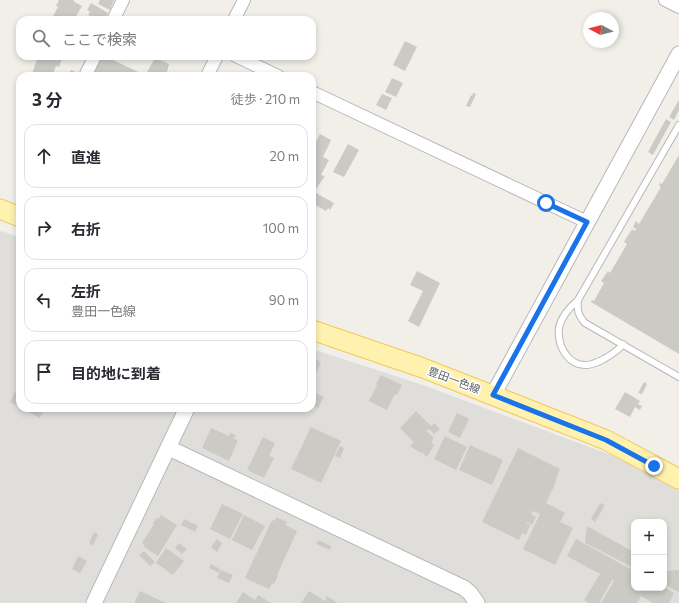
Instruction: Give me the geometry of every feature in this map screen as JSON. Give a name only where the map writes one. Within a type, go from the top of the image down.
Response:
[{"type":"main road","name":"豊田一色線","points":[[316,331],[423,368],[606,440],[679,479]]},
{"type":"street","points":[[115,16],[123,0]]},
{"type":"street","points":[[236,16],[244,0]]},
{"type":"street","points":[[665,0],[679,7]]},
{"type":"street","points":[[493,395],[679,54]]},
{"type":"street","points":[[87,72],[93,60]]},
{"type":"street","points":[[209,72],[215,60]]},
{"type":"street","points":[[244,60],[270,72]]},
{"type":"street","points":[[316,94],[587,222]]},
{"type":"street","points":[[94,603],[185,412]]},
{"type":"street","points":[[169,448],[464,588],[470,593],[477,603]]},
{"type":"lane","points":[[623,344],[619,350],[608,357],[592,364],[579,364],[567,358],[560,344],[559,327],[567,310],[578,300],[679,125]]},
{"type":"lane","points":[[578,300],[577,309],[579,316],[585,322],[679,377]]},
{"type":"shaded area","points":[[2,231],[16,236],[16,412],[316,412],[316,350],[420,384],[619,458],[679,491],[679,603],[0,603],[0,232]]},
{"type":"building","points":[[59,0],[74,0],[73,1],[82,6],[76,16],[53,16],[58,7],[56,6]]},
{"type":"building","points":[[100,0],[114,0],[110,10],[98,4]]},
{"type":"building","points":[[91,3],[108,13],[106,16],[90,16],[88,15],[90,12],[87,10]]},
{"type":"building","points":[[405,41],[417,47],[405,71],[393,65]]},
{"type":"building","points":[[37,60],[62,60],[59,67],[56,66],[54,72],[33,72]]},
{"type":"building","points":[[95,60],[113,60],[138,72],[89,72]]},
{"type":"building","points":[[154,60],[160,60],[169,64],[167,72],[147,72]]},
{"type":"building","points":[[392,78],[403,83],[396,97],[385,92]]},
{"type":"building","points":[[473,93],[476,94],[470,107],[466,106],[471,95],[472,96]]},
{"type":"building","points":[[382,94],[392,98],[386,110],[376,105]]},
{"type":"building","points":[[679,100],[679,110],[674,120],[669,117]]},
{"type":"building","points":[[666,119],[671,122],[653,155],[648,152]]},
{"type":"building","points":[[320,134],[331,140],[323,157],[329,160],[321,175],[325,176],[316,189],[316,142]]},
{"type":"building","points":[[348,144],[359,150],[344,177],[333,172]]},
{"type":"building","points":[[679,155],[679,354],[591,302],[592,300],[594,301],[604,283],[601,281],[608,271],[610,273],[627,244],[624,242],[632,229],[635,231],[636,229],[633,227],[636,221],[639,224],[661,187],[659,185],[660,183],[662,184]]},
{"type":"building","points":[[316,193],[334,203],[330,210],[328,208],[326,211],[316,205]]},
{"type":"building","points":[[417,271],[440,283],[419,327],[408,321],[423,291],[410,285]]},
{"type":"building","points":[[316,359],[321,362],[316,373]]},
{"type":"building","points":[[381,375],[402,385],[397,395],[395,394],[387,410],[369,401]]},
{"type":"building","points":[[644,382],[647,384],[642,394],[638,393]]},
{"type":"building","points":[[16,391],[16,405],[10,402]]},
{"type":"building","points":[[625,392],[640,401],[638,404],[642,406],[640,410],[635,407],[630,417],[615,409]]},
{"type":"building","points":[[316,393],[324,397],[318,408],[316,407]]},
{"type":"building","points":[[416,411],[431,426],[434,423],[440,429],[434,434],[429,429],[426,431],[434,438],[431,442],[434,445],[427,457],[422,452],[421,453],[410,446],[414,442],[400,428]]},
{"type":"building","points":[[29,412],[43,412],[40,418]]},
{"type":"building","points":[[457,413],[469,419],[460,438],[448,432]]},
{"type":"building","points":[[311,427],[341,441],[321,483],[291,469]]},
{"type":"building","points":[[211,428],[229,436],[230,433],[236,435],[234,439],[238,440],[229,461],[202,448]]},
{"type":"building","points":[[445,436],[467,447],[456,470],[434,459]]},
{"type":"building","points":[[263,437],[275,443],[269,456],[274,458],[264,478],[247,470]]},
{"type":"building","points":[[470,445],[503,460],[492,485],[459,470]]},
{"type":"building","points":[[340,446],[344,448],[340,458],[335,456]]},
{"type":"building","points":[[518,448],[560,469],[556,482],[546,503],[565,513],[560,522],[573,528],[555,565],[523,549],[540,514],[533,511],[531,514],[536,517],[532,525],[526,522],[530,525],[526,535],[522,533],[519,540],[482,522]]},
{"type":"building","points":[[600,503],[605,505],[595,522],[591,519]]},
{"type":"building","points":[[222,504],[243,514],[230,539],[210,529]]},
{"type":"building","points":[[161,515],[177,525],[158,556],[144,547],[145,545],[142,543],[156,518],[158,519]]},
{"type":"building","points":[[244,515],[265,526],[252,550],[232,540]]},
{"type":"building","points":[[276,517],[287,522],[285,525],[297,531],[277,575],[278,576],[274,584],[272,583],[269,589],[245,578],[272,520],[275,521]]},
{"type":"building","points":[[184,519],[198,526],[195,532],[181,525]]},
{"type":"building","points":[[587,526],[631,550],[631,566],[585,543]]},
{"type":"building","points":[[94,532],[98,534],[93,546],[89,543]]},
{"type":"building","points":[[217,539],[222,543],[217,552],[211,547]]},
{"type":"building","points":[[576,539],[631,569],[631,591],[667,591],[667,589],[674,593],[669,603],[653,603],[641,596],[637,603],[601,603],[614,581],[612,580],[599,603],[589,603],[584,600],[600,574],[567,556]]},
{"type":"building","points":[[318,540],[331,546],[330,550],[316,544]]},
{"type":"building","points":[[179,543],[187,549],[182,554],[175,548]]},
{"type":"building","points":[[166,548],[184,561],[173,575],[156,563]]},
{"type":"building","points":[[144,551],[155,562],[150,566],[139,555]]},
{"type":"building","points":[[78,556],[87,561],[80,573],[72,569]]},
{"type":"building","points":[[211,564],[220,569],[219,573],[209,568]]},
{"type":"building","points":[[221,570],[233,575],[229,583],[217,578]]},
{"type":"building","points":[[667,570],[679,570],[679,592],[667,586]]},
{"type":"building","points":[[140,591],[166,603],[134,603]]},
{"type":"building","points":[[309,591],[325,601],[327,596],[338,603],[301,603]]},
{"type":"building","points":[[243,592],[255,600],[258,595],[271,603],[236,603]]},
{"type":"route","points":[[546,203],[587,222],[493,395],[606,440],[654,466]]}]
